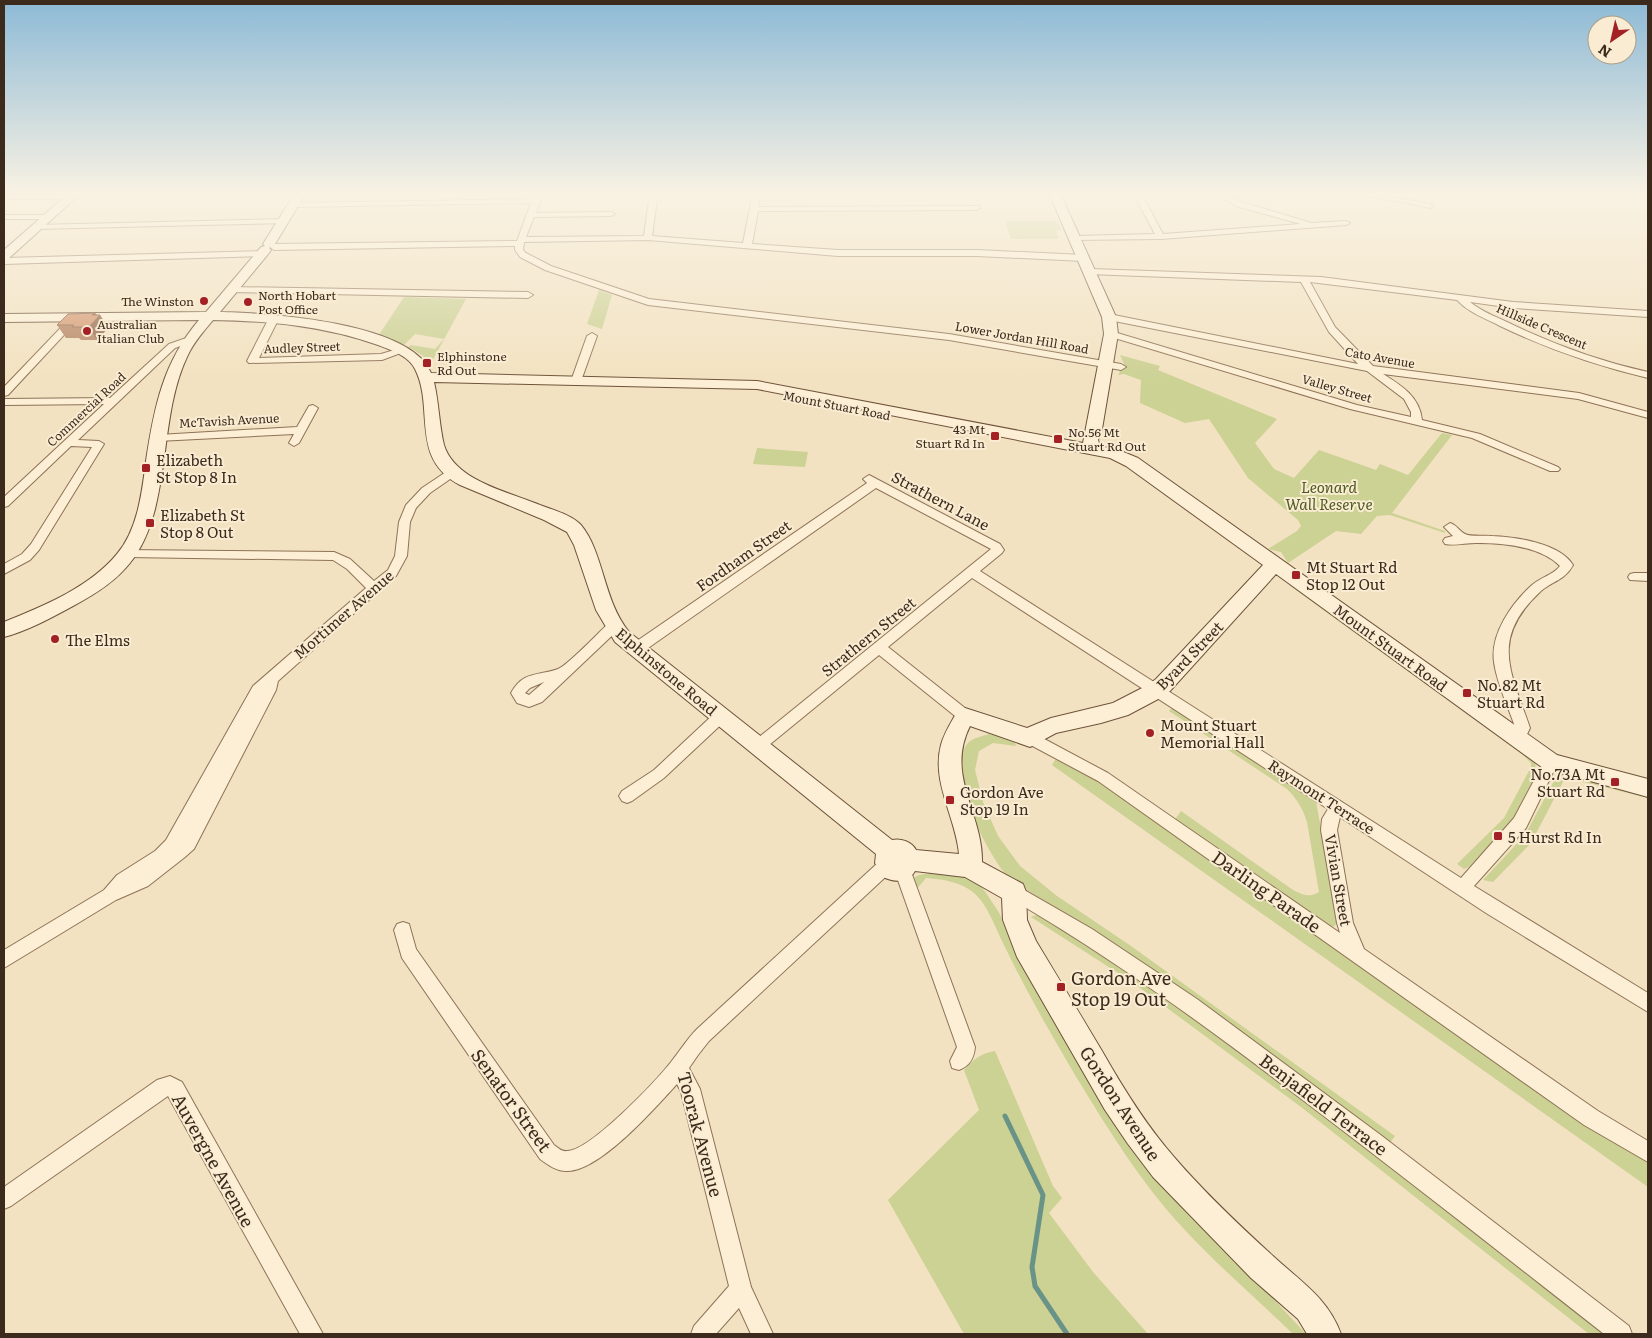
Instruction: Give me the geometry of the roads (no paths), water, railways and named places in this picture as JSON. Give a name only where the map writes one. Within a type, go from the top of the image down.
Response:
[{"type":"street","points":[[4,261],[126,255]]},
{"type":"street","points":[[4,630],[80,594],[116,566],[127,553],[140,526],[166,397],[180,356],[189,340],[263,255]]},
{"type":"street","name":"Lower Jordan Hill Road","points":[[524,255],[534,261],[648,302],[773,318],[782,316],[919,330],[935,335],[1121,367]]},
{"type":"street","points":[[1029,255],[1084,258],[1109,317],[1111,334],[1104,364],[1096,439]]},
{"type":"street","points":[[1091,272],[1304,279],[1526,306],[1648,314]]},
{"type":"street","points":[[1304,279],[1330,327],[1370,369],[1395,385],[1410,400],[1418,413],[1417,421]]},
{"type":"street","points":[[233,290],[528,295]]},
{"type":"street","name":"Hillside Crescent","points":[[1461,298],[1479,312],[1557,348],[1602,363],[1648,375]]},
{"type":"street","points":[[4,318],[210,316],[274,318],[306,321],[338,328],[401,351],[416,360],[423,368],[426,377],[433,432],[443,459],[452,472]]},
{"type":"street","name":"Cato Avenue","points":[[1109,317],[1370,369],[1579,396],[1648,415]]},
{"type":"street","points":[[4,393],[76,318]]},
{"type":"street","name":"Audley Street","points":[[274,318],[252,361],[382,357],[401,351]]},
{"type":"street","name":"Valley Street","points":[[1111,334],[1354,407],[1476,436],[1554,469]]},
{"type":"street","points":[[576,381],[592,336]]},
{"type":"street","name":"Commercial Road","points":[[4,503],[172,346],[189,340]]},
{"type":"street","name":"Mount Stuart Road","points":[[426,377],[600,380],[765,386],[1096,439],[1275,564],[1551,762],[1648,788]]},
{"type":"street","points":[[4,402],[115,401]]},
{"type":"street","name":"McTavish Avenue","points":[[294,443],[313,408]]},
{"type":"street","name":"McTavish Avenue","points":[[158,438],[301,430]]},
{"type":"street","points":[[4,570],[26,557],[36,547],[99,444],[71,442]]},
{"type":"street","name":"Mortimer Avenue","points":[[4,960],[110,895],[126,890],[178,856],[188,844],[269,690],[271,680],[279,670],[376,589],[392,573],[401,559],[406,517],[411,506],[431,487],[452,472]]},
{"type":"street","name":"Elphinstone Road","points":[[452,472],[475,484],[562,520],[576,530],[613,627],[636,649],[758,746],[897,861]]},
{"type":"street","name":"Strathern Lane","points":[[871,483],[996,547],[998,550]]},
{"type":"street","name":"Fordham Street","points":[[636,649],[871,483]]},
{"type":"street","points":[[1454,535],[1546,550],[1564,560],[1567,565],[1564,572],[1539,586],[1524,602],[1510,621],[1503,638],[1501,662],[1523,728],[1516,738]]},
{"type":"street","name":"Strathern Street","points":[[758,746],[998,550]]},
{"type":"street","points":[[127,553],[334,556],[343,558],[365,581],[376,589]]},
{"type":"street","name":"Byard Street","points":[[1030,738],[1044,728],[1124,707],[1156,690],[1275,564]]},
{"type":"street","name":"Raymont Terrace","points":[[972,572],[1463,887],[1648,1003]]},
{"type":"street","points":[[1634,576],[1648,576]]},
{"type":"street","points":[[563,673],[613,627]]},
{"type":"street","name":"Darling Parade","points":[[879,647],[965,716],[1030,738],[1103,777],[1444,1017],[1576,1107],[1648,1152]]},
{"type":"street","points":[[627,796],[659,774],[721,716]]},
{"type":"street","points":[[965,716],[952,743],[950,763],[959,808],[970,839],[972,854],[970,868]]},
{"type":"street","points":[[1463,887],[1520,822],[1551,762]]},
{"type":"street","name":"Vivian Street","points":[[1338,806],[1330,819],[1329,830],[1345,923],[1357,954]]},
{"type":"street","points":[[959,1061],[965,1054],[966,1047],[897,861],[956,864],[970,868],[1014,892]]},
{"type":"street","name":"Toorak Avenue","points":[[762,1334],[741,1289],[690,1089],[679,1068],[691,1048],[703,1035],[897,861]]},
{"type":"street","name":"Gordon Avenue","points":[[1014,892],[1015,920],[1026,948],[1115,1100],[1138,1134],[1163,1166],[1205,1211],[1262,1267],[1339,1334]]},
{"type":"street","name":"Benjafield Terrace","points":[[1014,892],[1056,915],[1156,980],[1357,1128],[1621,1334]]},
{"type":"street","name":"Senator Street","points":[[403,930],[408,952],[547,1152],[555,1158],[565,1162],[590,1154],[656,1094],[679,1068]]},
{"type":"street","name":"Auvergne Avenue","points":[[4,1200],[164,1087],[170,1085],[174,1088],[312,1334]]},
{"type":"street","points":[[702,1334],[741,1289]]},
{"type":"street","points":[[1309,1308],[1325,1334]]},
{"type":"waterway","points":[[1005,1116],[1043,1195],[1032,1267],[1035,1286],[1067,1334]]},
{"type":"place","name":"The Winston","points":[[204,301]]},
{"type":"place","name":"North Hobart Post Office","points":[[248,302]]},
{"type":"place","name":"Australian Italian Club","points":[[87,331]]},
{"type":"place","name":"Elphinstone Rd Out","points":[[427,363]]},
{"type":"place","name":"43 Mt Stuart Rd In","points":[[995,436]]},
{"type":"place","name":"No.56 Mt Stuart Rd Out","points":[[1058,439]]},
{"type":"place","name":"Elizabeth St Stop 8 In","points":[[146,468]]},
{"type":"place","name":"Elizabeth St Stop 8 Out","points":[[150,523]]},
{"type":"place","name":"Mt Stuart Rd Stop 12 Out","points":[[1296,575]]},
{"type":"place","name":"The Elms","points":[[55,639]]},
{"type":"place","name":"No.82 Mt Stuart Rd","points":[[1467,693]]},
{"type":"place","name":"Mount Stuart Memorial Hall","points":[[1150,733]]},
{"type":"place","name":"No.73A Mt Stuart Rd","points":[[1615,782]]},
{"type":"place","name":"Gordon Ave Stop 19 In","points":[[950,800]]},
{"type":"place","name":"5 Hurst Rd In","points":[[1498,836]]},
{"type":"place","name":"Gordon Ave Stop 19 Out","points":[[1061,987]]},
{"type":"park label","name":"Leonard Wall Reserve","points":[[1329,494]]}]
